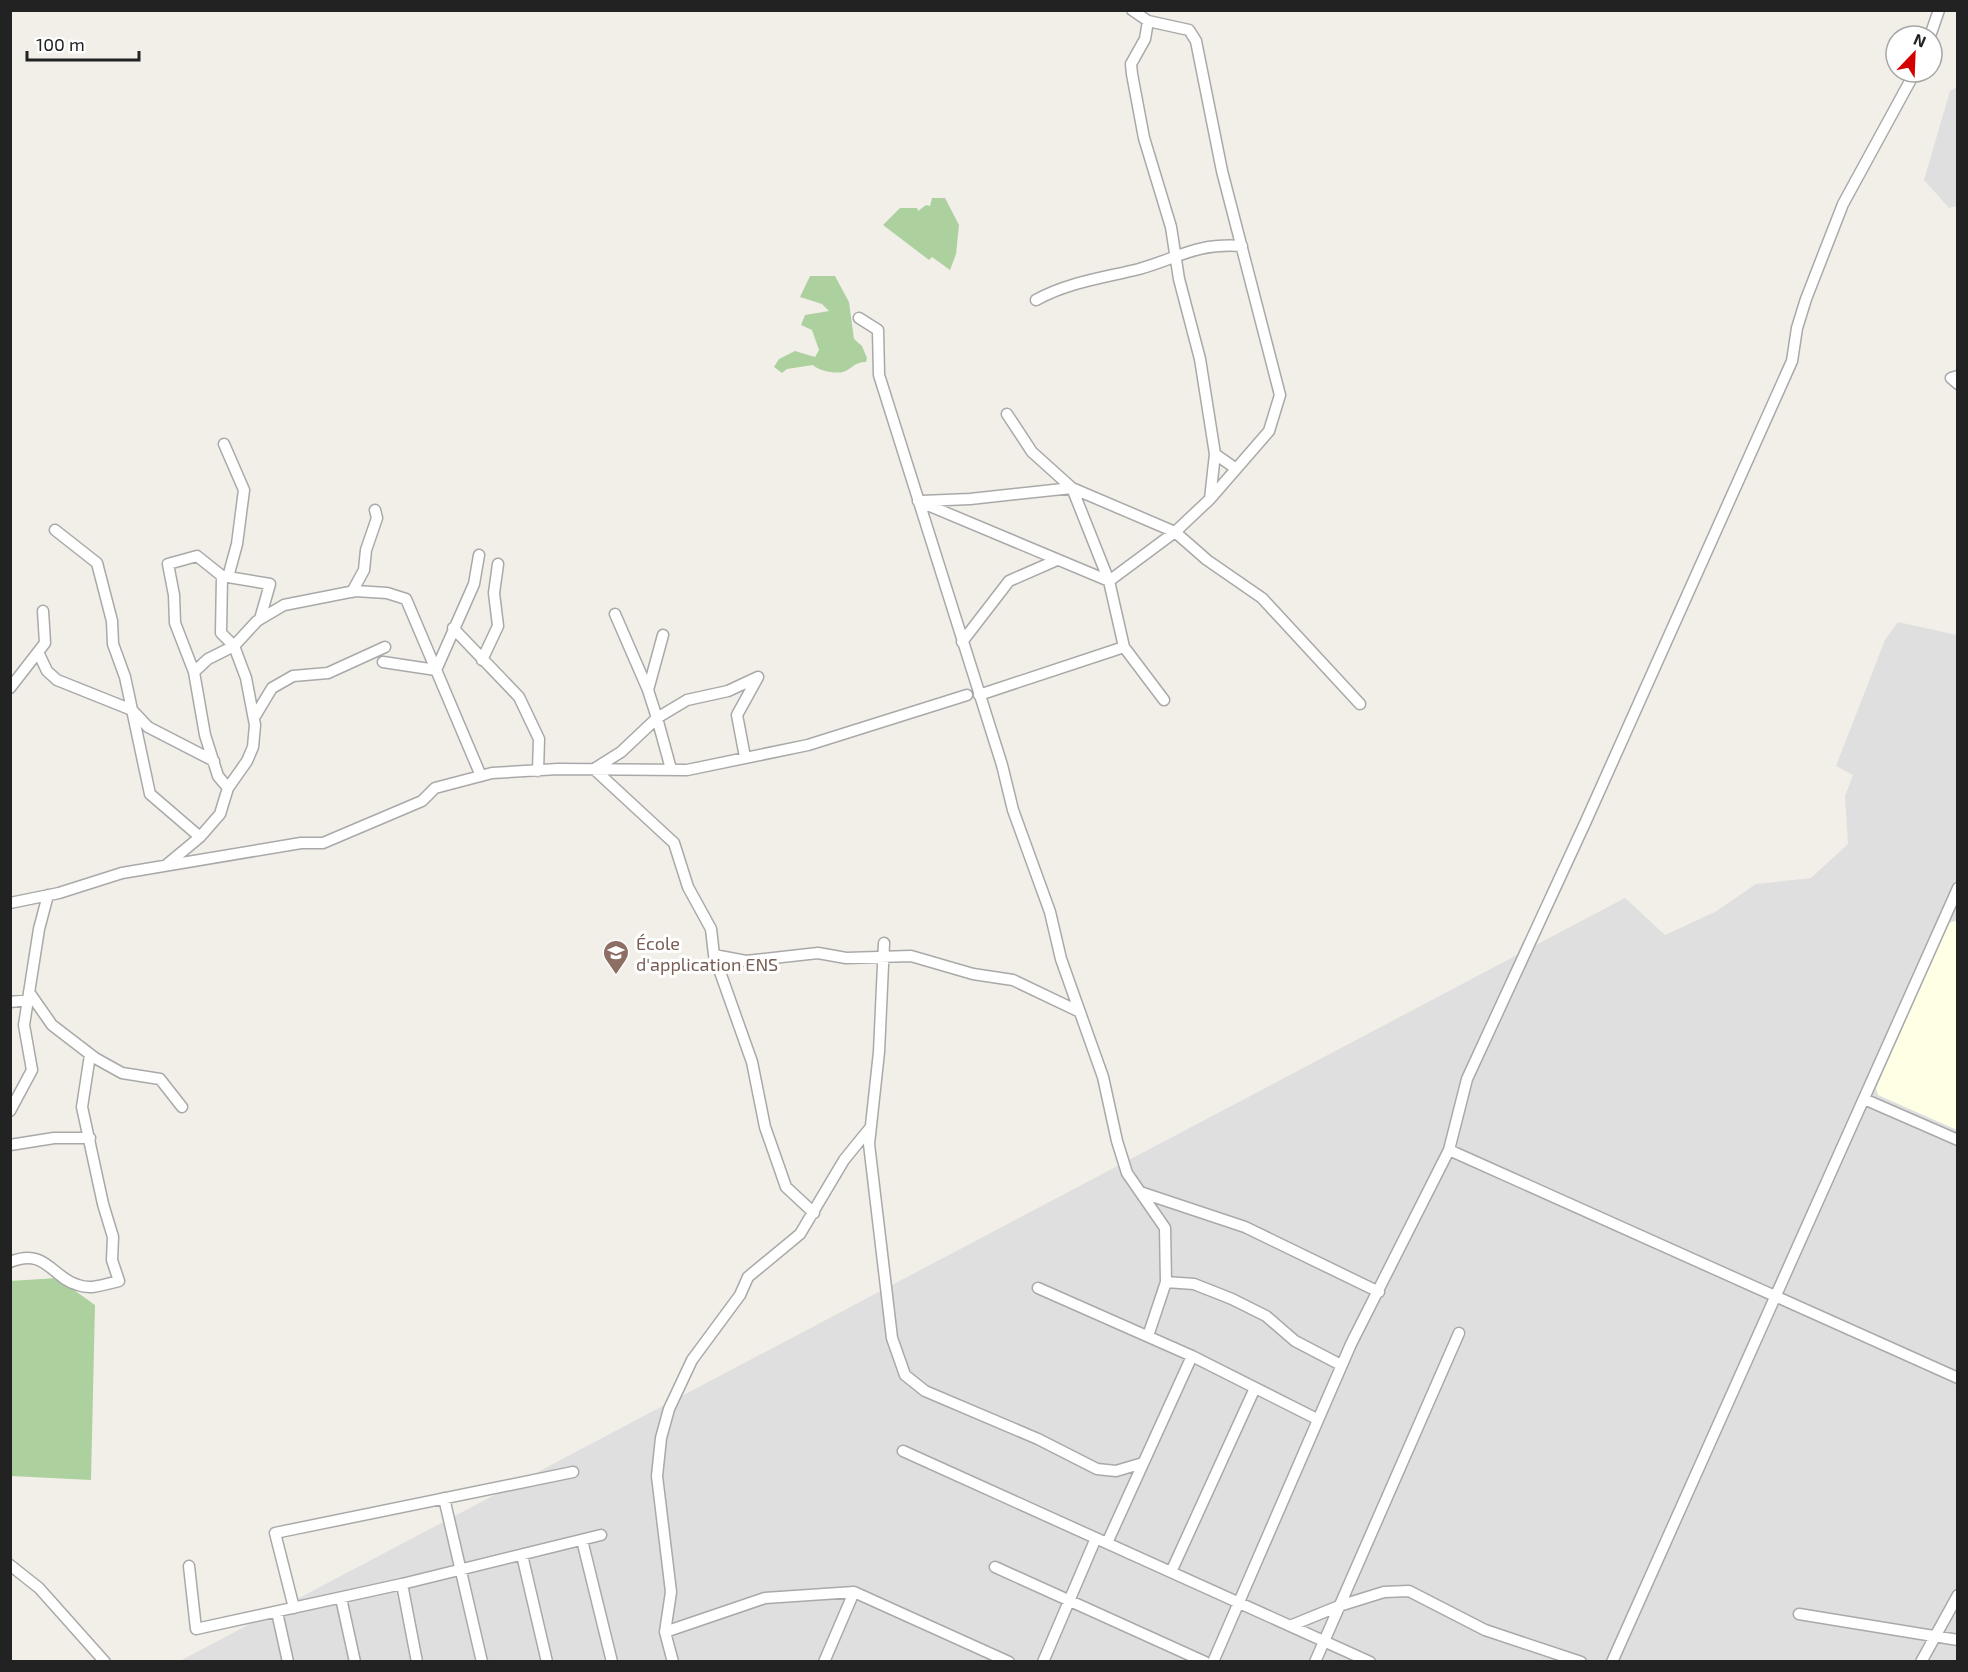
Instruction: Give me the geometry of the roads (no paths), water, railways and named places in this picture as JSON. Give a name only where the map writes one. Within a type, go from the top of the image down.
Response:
[{"type":"street","points":[[1109,581],[1175,532],[1210,499],[1234,468],[1269,431],[1280,395],[1220,161],[1196,41],[1189,30],[1148,21],[1132,10]]},
{"type":"street","points":[[1148,21],[1146,39],[1131,63],[1144,138],[1171,227],[1182,294],[1200,359],[1215,454],[1210,499]]},
{"type":"street","points":[[1213,1662],[1341,1365],[1449,1150],[1467,1079],[1586,821],[1792,361],[1797,328],[1806,299],[1843,204],[1908,84]]},
{"type":"street","points":[[1036,300],[1068,285],[1153,265],[1202,246],[1242,246]]},
{"type":"street","points":[[859,318],[878,330],[879,375],[1002,765],[1013,810],[1050,912],[1061,959],[1103,1077],[1117,1141],[1127,1173],[1165,1228],[1166,1282],[1148,1336]]},
{"type":"street","points":[[1958,376],[1951,378],[1958,384]]},
{"type":"street","points":[[1007,414],[1032,452],[1072,488],[1175,532],[1207,560],[1262,598],[1360,704]]},
{"type":"street","points":[[165,866],[200,837],[220,814],[228,788],[247,761],[253,747],[254,718],[246,678],[234,646],[221,633],[225,576],[237,544],[244,489],[224,444]]},
{"type":"street","points":[[1215,454],[1234,468]]},
{"type":"street","points":[[918,501],[970,500],[1072,488]]},
{"type":"street","points":[[1072,488],[1109,581],[1124,647],[1164,700]]},
{"type":"street","points":[[918,501],[1109,581]]},
{"type":"street","points":[[352,592],[364,570],[366,550],[377,518],[375,510]]},
{"type":"street","points":[[55,530],[97,563],[112,621],[113,644],[125,677],[150,794],[200,837]]},
{"type":"street","points":[[436,670],[474,584],[479,555]]},
{"type":"street","points":[[228,788],[218,776],[205,735],[194,672],[175,623],[174,596],[168,564],[197,556],[225,576],[270,584],[261,619]]},
{"type":"street","points":[[963,642],[1009,581],[1057,560]]},
{"type":"street","points":[[482,660],[498,626],[494,593],[498,564]]},
{"type":"street","points":[[194,672],[208,659],[234,646],[261,619],[284,605],[352,592],[387,593],[406,599],[481,776]]},
{"type":"street","points":[[10,688],[45,643],[43,611]]},
{"type":"street","points":[[615,614],[648,690],[671,770]]},
{"type":"street","points":[[453,628],[519,697],[539,739],[538,771]]},
{"type":"street","points":[[648,690],[663,635]]},
{"type":"street","points":[[254,718],[272,688],[293,676],[328,673],[386,647]]},
{"type":"street","points":[[979,695],[1124,647]]},
{"type":"street","points":[[38,652],[46,671],[57,680],[132,710],[148,727],[214,761]]},
{"type":"street","points":[[383,662],[436,670]]},
{"type":"street","points":[[594,770],[621,752],[657,718],[687,700],[728,691],[758,677],[737,715],[745,757]]},
{"type":"street","points":[[10,903],[48,895],[122,873],[301,843],[323,843],[422,801],[435,788],[481,776],[538,771],[687,770],[808,745],[967,695]]},
{"type":"street","points":[[594,770],[674,843],[688,887],[711,929],[714,956],[752,1062],[765,1127],[786,1187],[814,1213]]},
{"type":"street","points":[[1612,1662],[1958,888]]},
{"type":"street","points":[[10,1111],[32,1070],[24,1025],[39,928],[48,895]]},
{"type":"street","points":[[884,943],[879,1052],[870,1128],[872,1186],[892,1338],[905,1375],[925,1391],[1038,1439],[1097,1469],[1116,1471],[1143,1463]]},
{"type":"street","points":[[714,956],[746,961],[818,953],[846,958],[911,956],[973,974],[1013,981],[1080,1012]]},
{"type":"street","points":[[10,1002],[29,996]]},
{"type":"street","points":[[29,996],[52,1025],[90,1055],[122,1072],[160,1079],[182,1107]]},
{"type":"street","points":[[10,1262],[30,1258],[44,1262],[76,1285],[93,1288],[119,1281],[112,1260],[113,1237],[103,1204],[82,1107],[90,1055]]},
{"type":"street","points":[[1864,1099],[1958,1140]]},
{"type":"street","points":[[673,1662],[665,1632],[671,1592],[657,1476],[661,1437],[669,1409],[692,1360],[740,1295],[748,1277],[800,1234],[844,1160],[870,1128]]},
{"type":"street","points":[[10,1145],[54,1138],[90,1138]]},
{"type":"street","points":[[1449,1150],[1958,1378]]},
{"type":"street","points":[[1140,1192],[1245,1227],[1379,1292]]},
{"type":"street","points":[[1166,1282],[1194,1284],[1232,1299],[1266,1316],[1295,1341],[1341,1365]]},
{"type":"street","points":[[1038,1288],[1192,1356],[1317,1419]]},
{"type":"street","points":[[1315,1662],[1459,1333]]},
{"type":"street","points":[[1107,1543],[1192,1356]]},
{"type":"street","points":[[1172,1572],[1255,1388]]},
{"type":"street","points":[[903,1451],[1370,1662]]},
{"type":"street","points":[[294,1608],[275,1533],[573,1472]]},
{"type":"street","points":[[444,1498],[482,1662]]},
{"type":"street","points":[[189,1566],[196,1629],[402,1584],[601,1535]]},
{"type":"street","points":[[1043,1662],[1096,1538]]},
{"type":"street","points":[[582,1540],[612,1662]]},
{"type":"street","points":[[522,1555],[547,1662]]},
{"type":"street","points":[[10,1565],[39,1588],[105,1662]]},
{"type":"street","points":[[995,1567],[1205,1662]]},
{"type":"street","points":[[402,1584],[417,1662]]},
{"type":"street","points":[[665,1632],[765,1598],[854,1592],[1009,1662]]},
{"type":"street","points":[[824,1662],[854,1592]]},
{"type":"street","points":[[1290,1626],[1339,1606],[1384,1592],[1409,1592],[1485,1630],[1581,1662]]},
{"type":"street","points":[[1921,1662],[1958,1596]]},
{"type":"street","points":[[341,1598],[355,1662]]},
{"type":"street","points":[[277,1612],[288,1662]]},
{"type":"street","points":[[1799,1614],[1958,1640]]},
{"type":"place","name":"École d'application ENS","points":[[616,976]]}]
